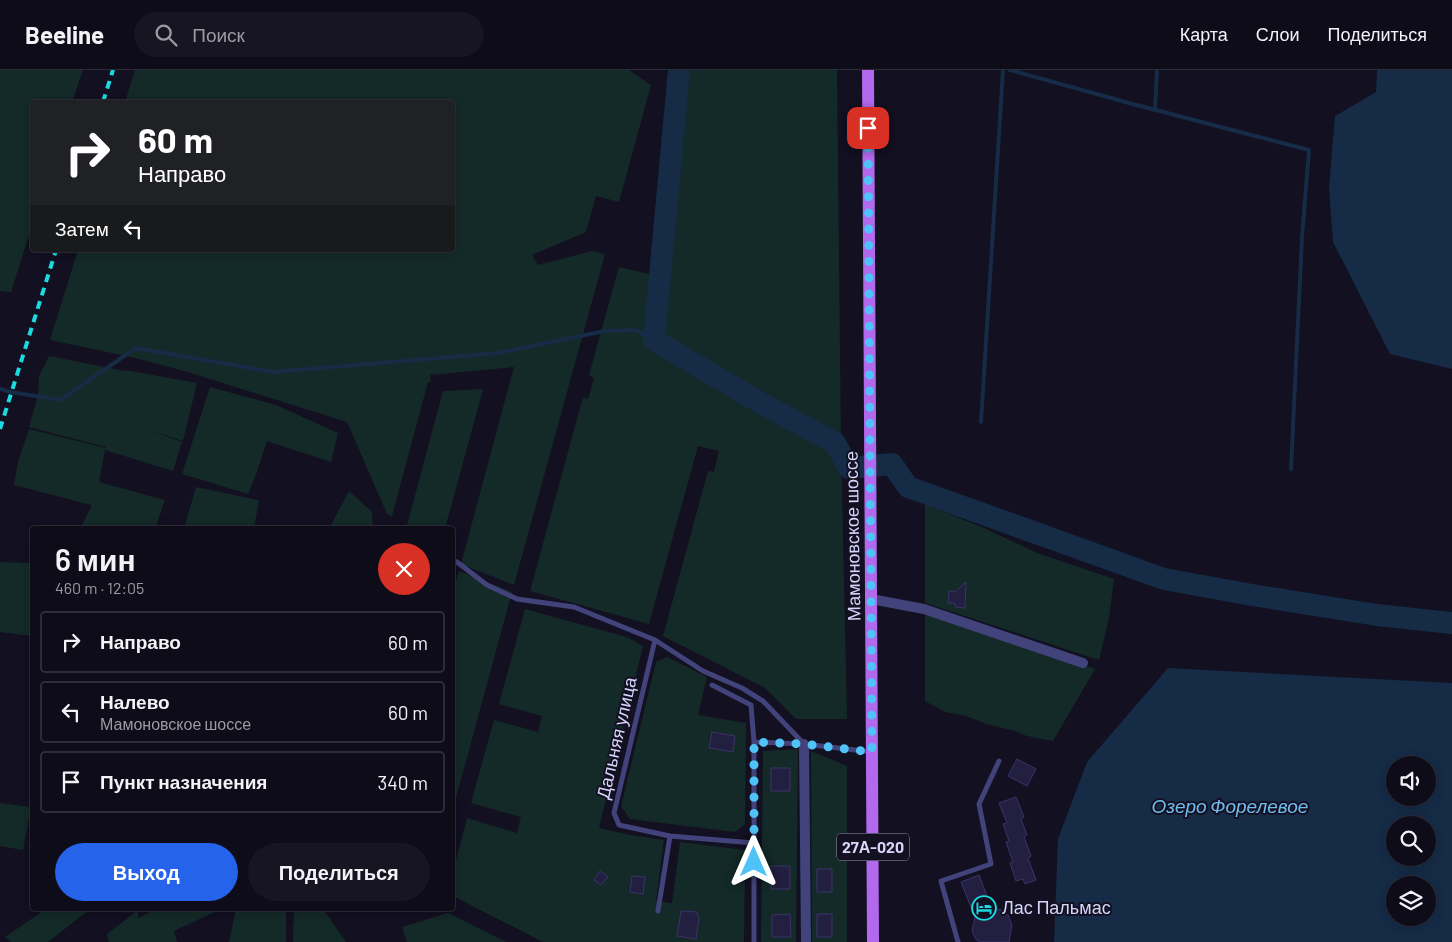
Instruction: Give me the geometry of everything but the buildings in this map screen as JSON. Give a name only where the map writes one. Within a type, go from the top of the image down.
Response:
[{"type":"main road","name":"Мамоновское шоссе","points":[[868,70],[873,942]]},
{"type":"street","points":[[871,599],[924,610],[1083,663]]},
{"type":"street","points":[[804,744],[806,942]]},
{"type":"lane","points":[[455,561],[487,585],[517,599],[574,607],[655,640],[703,671],[742,688],[763,701],[804,744]]},
{"type":"lane","name":"Дальняя улица","points":[[655,640],[614,813],[619,825],[670,836],[754,843]]},
{"type":"lane","points":[[712,685],[752,705],[754,742],[754,942]]},
{"type":"lane","points":[[754,742],[804,744],[872,752]]},
{"type":"lane","points":[[958,942],[941,881],[991,864],[978,804],[999,762]]},
{"type":"lane","points":[[658,911],[670,836]]},
{"type":"green space","points":[[0,70],[83,70],[73,100],[30,100],[30,232],[11,292],[0,291]]},
{"type":"green space","points":[[135,70],[629,70],[651,85],[619,202],[596,196],[586,232],[532,255],[538,265],[592,251],[605,254],[514,585],[461,564],[514,367],[430,375],[431,382],[428,382],[392,516],[387,514],[347,422],[188,372],[131,357],[50,340],[77,252],[455,252],[455,100],[126,100]]},
{"type":"green space","points":[[671,70],[837,70],[841,448],[847,719],[796,719],[765,688],[663,636],[708,471],[714,472],[719,451],[698,446],[649,624],[530,591],[583,397],[588,399],[594,378],[589,375],[619,267],[653,275]]},
{"type":"green space","points":[[49,356],[197,383],[183,441],[149,430],[182,442],[173,471],[105,450],[99,482],[165,500],[156,526],[82,526],[91,507],[92,501],[91,505],[14,485],[18,462],[29,429],[106,448],[29,427],[38,395],[39,376]]},
{"type":"green space","points":[[210,387],[276,405],[338,433],[331,462],[267,441],[248,494],[182,474]]},
{"type":"green space","points":[[483,389],[446,526],[407,526],[443,391]]},
{"type":"green space","points":[[196,487],[259,500],[255,526],[185,526]]},
{"type":"green space","points":[[349,491],[372,512],[373,526],[331,526]]},
{"type":"green space","points":[[925,504],[984,528],[1037,553],[1114,579],[1109,618],[1099,660],[925,603]]},
{"type":"green space","points":[[0,562],[30,563],[30,636],[0,632]]},
{"type":"green space","points":[[459,571],[512,592],[455,802],[455,584]]},
{"type":"green space","points":[[525,609],[627,637],[643,646],[599,828],[664,840],[656,901],[672,903],[680,842],[745,850],[744,942],[543,942],[455,897],[455,864],[467,818],[517,833],[521,817],[471,803],[494,720],[538,732],[542,716],[499,704]]},
{"type":"green space","points":[[925,612],[1095,669],[1053,741],[1027,736],[966,716],[945,712],[925,701]]},
{"type":"green space","points":[[667,657],[707,677],[698,715],[746,723],[745,824],[735,832],[630,819],[621,806],[656,662]]},
{"type":"green space","points":[[798,749],[796,942],[761,942],[763,751]]},
{"type":"green space","points":[[811,751],[847,766],[847,942],[812,942]]},
{"type":"green space","points":[[0,803],[30,807],[23,850],[0,846]]},
{"type":"green space","points":[[43,911],[88,911],[48,942],[11,942],[5,937]]},
{"type":"green space","points":[[137,911],[139,918],[152,911],[217,911],[174,931],[177,942],[109,942],[107,934]]},
{"type":"green space","points":[[236,911],[286,911],[286,942],[229,942]]},
{"type":"green space","points":[[294,911],[324,911],[346,942],[293,942]]},
{"type":"green space","points":[[448,913],[506,942],[407,942],[402,927]]},
{"type":"water","points":[[1377,70],[1452,70],[1452,369],[1390,354],[1333,242],[1329,188],[1335,116],[1376,92]]},
{"type":"water","name":"Озеро Форелевое","points":[[1168,668],[1452,683],[1452,942],[1054,942],[1058,839],[1087,762]]},
{"type":"waterway","points":[[679,70],[654,340],[759,402],[835,443],[849,468],[892,464],[908,487],[1164,579],[1377,615],[1452,623]]},
{"type":"waterway","points":[[981,422],[1003,70]]},
{"type":"waterway","points":[[1010,70],[1309,150],[1302,237],[1291,469]]},
{"type":"waterway","points":[[1155,110],[1157,70]]},
{"type":"waterway","points":[[0,389],[60,400],[136,348],[273,372],[498,353],[605,331],[636,330],[654,340]]},
{"type":"railway","points":[[104,100],[113,70]]},
{"type":"railway","points":[[0,429],[55,252]]},
{"type":"place","name":"Лас Пальмас","points":[[984,908]]},
{"type":"route","points":[[754,862],[754,742],[804,744],[872,752],[868,128]]}]
